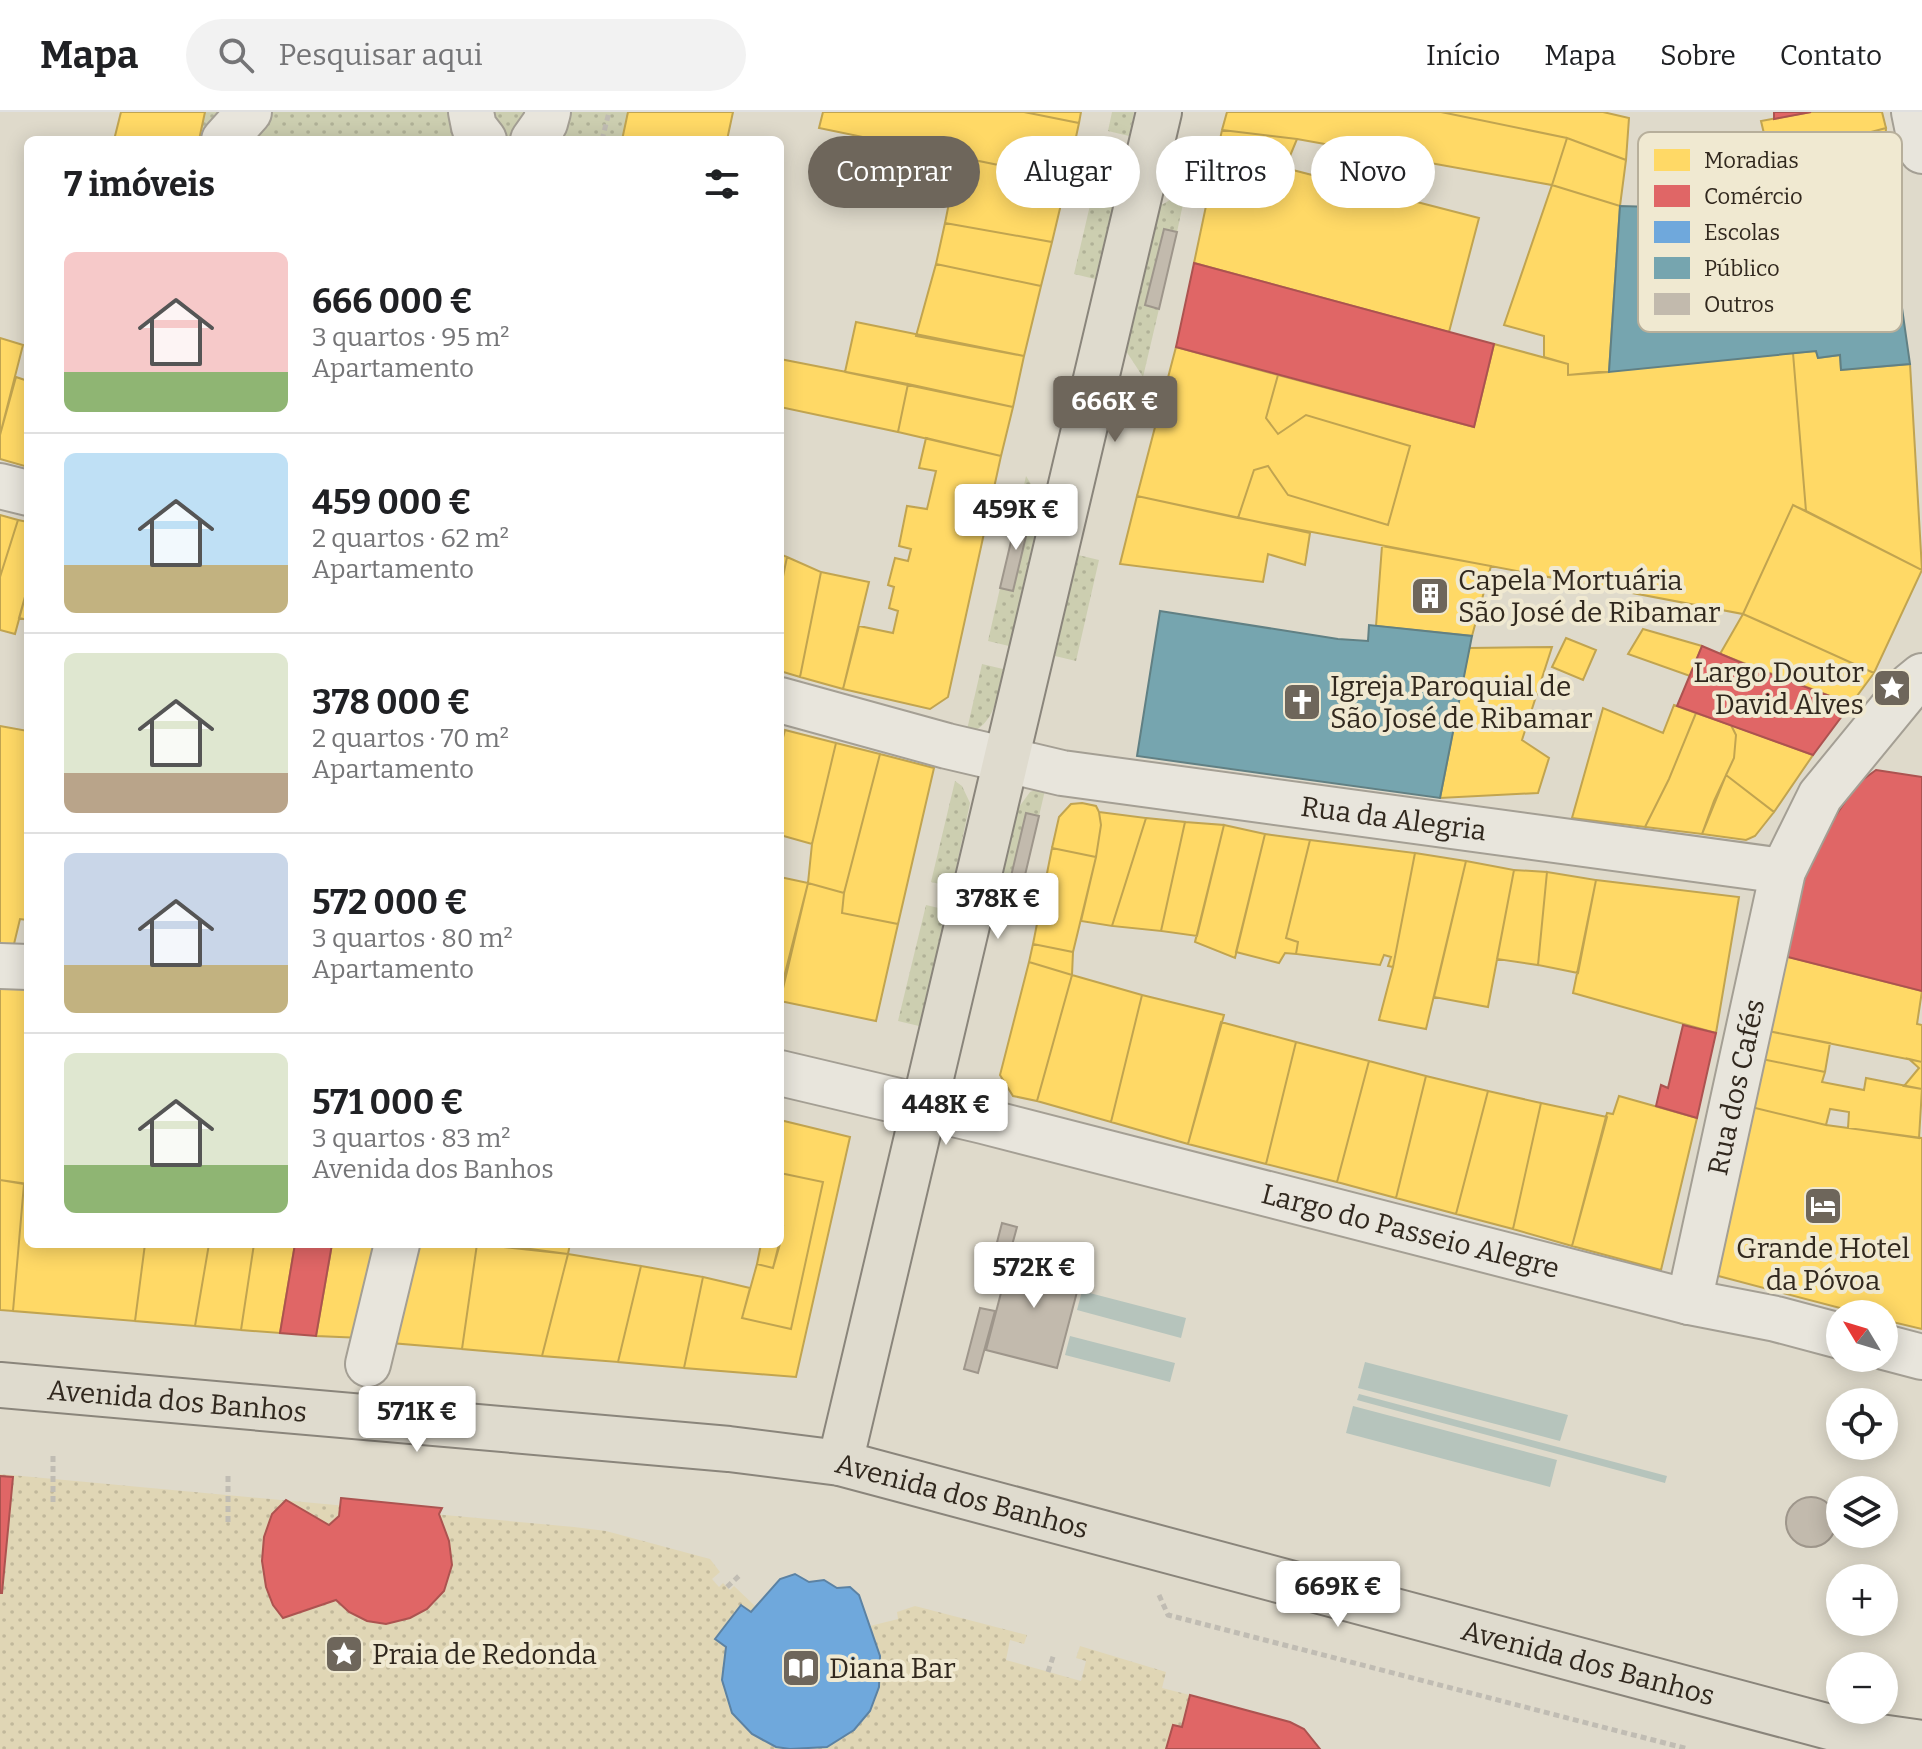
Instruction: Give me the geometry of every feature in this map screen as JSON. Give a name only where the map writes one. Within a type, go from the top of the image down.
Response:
[{"type":"main road","points":[[840,1463],[1159,112]]},
{"type":"main road","name":"Avenida dos Banhos","points":[[0,1385],[682,1444],[840,1463],[1852,1733],[1915,1745]]},
{"type":"street","points":[[228,136],[249,112]]},
{"type":"street","points":[[471,112],[474,127],[481,136]]},
{"type":"street","points":[[536,136],[548,112]]},
{"type":"street","points":[[1914,112],[1922,151]]},
{"type":"street","points":[[0,486],[24,492]]},
{"type":"street","name":"Rua dos Cafés","points":[[1689,1302],[1783,871],[1820,796],[1911,685],[1922,676]]},
{"type":"street","name":"Rua da Alegria","points":[[784,701],[1062,773],[1783,871]]},
{"type":"street","points":[[0,966],[24,967]]},
{"type":"street","name":"Largo do Passeio Alegre","points":[[784,1074],[983,1121],[1689,1302],[1826,1332]]},
{"type":"street","points":[[368,1364],[396,1248]]},
{"type":"street","points":[[1898,1351],[1922,1357]]},
{"type":"path","points":[[603,136],[609,112]]},
{"type":"path","points":[[53,1456],[53,1504]]},
{"type":"path","points":[[228,1472],[228,1522]]},
{"type":"path","points":[[727,1587],[740,1575]]},
{"type":"path","points":[[1048,1672],[1054,1654]]},
{"type":"path","points":[[1405,1676],[1688,1749]]},
{"type":"green space","points":[[205,112],[628,112],[623,136],[200,136]]},
{"type":"green space","points":[[1112,112],[1134,112],[1129,136],[1108,131]]},
{"type":"green space","points":[[1089,208],[1112,208],[1095,279],[1074,274]]},
{"type":"green space","points":[[1160,208],[1182,208],[1177,232],[1163,230],[1146,305],[1159,309],[1143,377],[1126,351]]},
{"type":"green space","points":[[1026,476],[1042,502],[1009,646],[988,641],[1000,588],[1013,591],[1031,516],[1018,512]]},
{"type":"green space","points":[[1078,555],[1099,560],[1076,661],[1055,656]]},
{"type":"green space","points":[[982,664],[1003,669],[999,689],[994,708],[984,724],[966,734]]},
{"type":"green space","points":[[955,781],[962,786],[970,803],[952,887],[931,882]]},
{"type":"green space","points":[[1046,786],[1039,816],[1026,813],[1008,888],[1021,892],[1015,917],[999,891],[1019,807],[1030,792]]},
{"type":"green space","points":[[926,905],[947,910],[919,1026],[898,1021]]},
{"type":"sand","name":"Praia de Redonda","points":[[0,1474],[574,1527],[606,1531],[710,1559],[720,1572],[712,1579],[719,1587],[723,1583],[730,1590],[734,1586],[755,1606],[751,1612],[741,1605],[715,1639],[726,1647],[776,1747],[790,1749],[0,1749]]},
{"type":"sand","points":[[915,1606],[1027,1635],[1024,1644],[1010,1640],[1006,1660],[1081,1681],[1086,1661],[1076,1658],[1080,1646],[1166,1672],[1162,1688],[1190,1695],[1182,1727],[1166,1749],[808,1749],[832,1743],[862,1722],[875,1701],[878,1688],[870,1626],[898,1619],[897,1612]]},
{"type":"shaded area","points":[[1082,1291],[1186,1318],[1181,1338],[1077,1310]]},
{"type":"shaded area","points":[[1070,1336],[1175,1363],[1170,1382],[1065,1355]]},
{"type":"shaded area","points":[[1365,1362],[1568,1415],[1560,1441],[1358,1388]]},
{"type":"shaded area","points":[[1359,1394],[1667,1476],[1665,1483],[1357,1400]]},
{"type":"shaded area","points":[[1353,1406],[1557,1460],[1550,1487],[1346,1433]]},
{"type":"building: Moradias","points":[[121,112],[205,112],[200,136],[115,136]]},
{"type":"building: Moradias","points":[[628,112],[733,112],[728,136],[623,136]]},
{"type":"building: Moradias","points":[[823,112],[1024,112],[1079,123],[1076,136],[996,136],[996,164],[980,161],[980,136],[858,136],[819,128]]},
{"type":"building: Moradias","points":[[1024,112],[1081,112],[1079,123]]},
{"type":"building: Moradias","points":[[1227,112],[1441,112],[1567,138],[1552,185],[1435,164],[1435,136],[1311,136],[1311,142],[1295,139],[1295,136],[1222,130]]},
{"type":"building: Moradias","points":[[1441,112],[1603,112],[1629,118],[1626,160],[1567,138]]},
{"type":"building: Moradias","points":[[1811,112],[1882,112],[1886,128],[1871,132],[1764,132],[1761,121]]},
{"type":"building: Moradias","points":[[1222,130],[1272,136],[1221,136]]},
{"type":"building: Moradias","points":[[1567,138],[1626,160],[1620,206],[1552,185]]},
{"type":"building: Moradias","points":[[980,161],[996,165],[996,208],[1060,208],[1052,242],[945,223],[948,208],[980,208]]},
{"type":"building: Moradias","points":[[1295,171],[1311,175],[1311,208],[1435,207],[1479,218],[1449,332],[1194,263],[1206,208],[1295,208]]},
{"type":"building: Moradias","points":[[1552,185],[1620,206],[1609,372],[1568,375],[1568,364],[1544,357],[1544,336],[1504,325]]},
{"type":"building: Moradias","points":[[945,223],[1052,242],[1041,286],[936,264]]},
{"type":"building: Moradias","points":[[936,264],[1041,286],[1024,356],[916,336]]},
{"type":"building: Moradias","points":[[856,322],[1024,356],[1013,407],[845,372]]},
{"type":"building: Moradias","points":[[0,338],[23,345],[0,435]]},
{"type":"building: Moradias","points":[[1494,344],[1568,364],[1568,375],[1793,353],[1806,511],[1793,505],[1743,614],[1238,518],[1254,470],[1268,466],[1288,495],[1388,525],[1410,446],[1306,415],[1278,434],[1266,418],[1278,375],[1474,427]]},
{"type":"building: Moradias","points":[[1176,347],[1278,375],[1266,418],[1278,434],[1306,415],[1410,446],[1388,525],[1288,495],[1268,466],[1254,470],[1238,518],[1137,496]]},
{"type":"building: Moradias","points":[[1816,351],[1818,358],[1840,355],[1841,370],[1910,364],[1922,570],[1806,511],[1793,353]]},
{"type":"building: Moradias","points":[[784,360],[908,384],[898,432],[784,408]]},
{"type":"building: Moradias","points":[[16,377],[24,380],[24,466],[0,459],[0,435]]},
{"type":"building: Moradias","points":[[908,384],[1013,407],[1001,456],[898,432]]},
{"type":"building: Moradias","points":[[926,438],[1001,456],[948,697],[930,709],[843,689],[859,626],[893,633],[898,611],[889,608],[894,587],[888,585],[895,558],[908,561],[911,549],[899,546],[907,506],[927,509],[936,471],[919,468]]},
{"type":"building: Moradias","points":[[1137,496],[1310,533],[1305,565],[1268,554],[1263,582],[1120,564]]},
{"type":"building: Moradias","points":[[1793,505],[1922,570],[1874,673],[1743,614]]},
{"type":"building: Moradias","points":[[0,515],[18,520],[0,577]]},
{"type":"building: Moradias","points":[[18,520],[24,521],[24,601],[15,634],[0,630],[0,577]]},
{"type":"building: Moradias","name":"Capela Mortuária São José de Ribamar","points":[[1382,546],[1491,566],[1472,636],[1376,626]]},
{"type":"building: Moradias","points":[[787,557],[821,572],[800,677],[784,672],[784,572]]},
{"type":"building: Moradias","points":[[821,572],[869,582],[843,689],[800,677]]},
{"type":"building: Moradias","points":[[24,600],[24,619],[19,618]]},
{"type":"building: Moradias","points":[[1743,614],[1874,673],[1851,704],[1720,654]]},
{"type":"building: Moradias","points":[[1643,629],[1702,646],[1690,676],[1628,654]]},
{"type":"building: Moradias","points":[[1566,638],[1596,650],[1583,680],[1552,667]]},
{"type":"building: Moradias","points":[[1552,647],[1522,740],[1549,758],[1538,793],[1440,798],[1469,648]]},
{"type":"building: Moradias","points":[[1674,705],[1696,713],[1645,827],[1572,818],[1603,708],[1663,733]]},
{"type":"building: Moradias","points":[[1696,713],[1731,725],[1736,735],[1734,758],[1702,834],[1645,827],[1669,779]]},
{"type":"building: Moradias","points":[[1731,725],[1813,755],[1774,812],[1726,775],[1734,758],[1736,735]]},
{"type":"building: Moradias","points":[[0,726],[24,730],[24,920],[20,919],[14,944],[0,944]]},
{"type":"building: Moradias","points":[[785,730],[836,743],[812,844],[784,836]]},
{"type":"building: Moradias","points":[[836,743],[880,754],[844,893],[808,883],[812,844]]},
{"type":"building: Moradias","points":[[880,754],[934,768],[898,924],[842,913],[844,893]]},
{"type":"building: Moradias","points":[[1726,775],[1774,812],[1755,836],[1746,840],[1702,834]]},
{"type":"building: Moradias","points":[[1071,804],[1096,806],[1099,812],[1101,825],[1096,857],[1052,848],[1059,817]]},
{"type":"building: Moradias","points":[[1099,812],[1146,818],[1112,926],[1081,921],[1096,857],[1101,825]]},
{"type":"building: Moradias","points":[[1146,818],[1185,822],[1161,931],[1112,926]]},
{"type":"building: Moradias","points":[[1185,822],[1224,825],[1197,936],[1161,931]]},
{"type":"building: Moradias","points":[[1224,825],[1265,834],[1235,958],[1195,942]]},
{"type":"building: Moradias","points":[[1265,834],[1310,840],[1286,938],[1298,942],[1296,954],[1285,953],[1279,963],[1236,952]]},
{"type":"building: Moradias","points":[[1310,840],[1415,853],[1393,967],[1388,966],[1391,957],[1384,955],[1380,965],[1296,954],[1298,942],[1286,938]]},
{"type":"building: Moradias","points":[[1052,848],[1096,857],[1073,952],[1033,944]]},
{"type":"building: Moradias","points":[[1415,853],[1466,861],[1426,1029],[1379,1020],[1393,967]]},
{"type":"building: Moradias","points":[[1466,861],[1514,870],[1488,1007],[1434,997]]},
{"type":"building: Moradias","points":[[1514,870],[1547,872],[1538,965],[1497,959]]},
{"type":"building: Moradias","points":[[1547,872],[1596,880],[1578,973],[1538,965]]},
{"type":"building: Moradias","points":[[784,878],[808,883],[784,977]]},
{"type":"building: Moradias","points":[[1596,880],[1739,897],[1716,1033],[1573,993]]},
{"type":"building: Moradias","points":[[808,883],[844,893],[842,913],[898,924],[876,1021],[784,1002],[784,984]]},
{"type":"building: Moradias","points":[[1033,944],[1073,952],[1072,975],[1029,962]]},
{"type":"building: Moradias","points":[[1781,955],[1922,991],[1917,1024],[1922,1025],[1922,1062],[1763,1030]]},
{"type":"building: Moradias","points":[[1029,962],[1072,975],[1037,1101],[1013,1096],[1000,1075]]},
{"type":"building: Moradias","points":[[1072,975],[1142,995],[1111,1122],[1037,1101]]},
{"type":"building: Moradias","points":[[0,983],[24,986],[24,1183],[0,1180]]},
{"type":"building: Moradias","points":[[1142,995],[1224,1015],[1188,1144],[1111,1122]]},
{"type":"building: Moradias","points":[[1221,1022],[1296,1042],[1266,1164],[1188,1144]]},
{"type":"building: Moradias","points":[[1763,1030],[1830,1043],[1825,1072],[1757,1058]]},
{"type":"building: Moradias","points":[[1296,1042],[1369,1061],[1337,1182],[1266,1164]]},
{"type":"building: Moradias","points":[[1757,1058],[1825,1072],[1822,1082],[1864,1090],[1866,1078],[1922,1089],[1919,1138],[1848,1128],[1849,1112],[1830,1109],[1826,1125],[1747,1106]]},
{"type":"building: Moradias","points":[[1909,1059],[1922,1062],[1922,1089],[1904,1086],[1919,1068]]},
{"type":"building: Moradias","points":[[1369,1061],[1426,1076],[1396,1198],[1337,1182]]},
{"type":"building: Moradias","points":[[1426,1076],[1488,1091],[1456,1214],[1396,1198]]},
{"type":"building: Moradias","points":[[1488,1091],[1541,1103],[1513,1229],[1456,1214]]},
{"type":"building: Moradias","points":[[1619,1096],[1697,1118],[1661,1270],[1572,1246],[1607,1113],[1613,1114]]},
{"type":"building: Moradias","points":[[1541,1103],[1607,1117],[1572,1246],[1513,1229]]},
{"type":"building: Moradias","name":"Grande Hotel da Póvoa","points":[[1747,1106],[1826,1125],[1922,1138],[1922,1329],[1898,1323],[1898,1300],[1826,1300],[1826,1304],[1707,1273]]},
{"type":"building: Moradias","points":[[784,1121],[850,1137],[796,1377],[684,1368],[703,1277],[750,1288],[742,1318],[791,1329],[823,1182],[784,1174]]},
{"type":"building: Moradias","points":[[784,1174],[823,1182],[791,1329],[742,1318],[757,1264],[773,1268],[779,1248],[784,1248]]},
{"type":"building: Moradias","points":[[0,1180],[24,1184],[13,1311],[0,1310]]},
{"type":"building: Moradias","points":[[24,1184],[24,1248],[144,1248],[135,1321],[13,1311]]},
{"type":"building: Moradias","points":[[144,1248],[208,1248],[195,1326],[135,1321]]},
{"type":"building: Moradias","points":[[208,1248],[253,1248],[241,1330],[195,1326]]},
{"type":"building: Moradias","points":[[253,1248],[294,1248],[280,1333],[241,1330]]},
{"type":"building: Moradias","points":[[331,1248],[381,1248],[363,1338],[316,1336]]},
{"type":"building: Moradias","points":[[411,1248],[476,1248],[462,1349],[391,1343]]},
{"type":"building: Moradias","points":[[476,1248],[513,1248],[568,1254],[542,1356],[462,1349]]},
{"type":"building: Moradias","points":[[522,1248],[569,1248],[568,1254]]},
{"type":"building: Moradias","points":[[760,1248],[778,1248],[773,1268],[757,1264]]},
{"type":"building: Moradias","points":[[568,1254],[641,1266],[618,1362],[542,1356]]},
{"type":"building: Moradias","points":[[641,1266],[703,1277],[684,1368],[618,1362]]},
{"type":"building: Comércio","points":[[1774,112],[1811,112],[1774,119]]},
{"type":"building: Comércio","points":[[1194,263],[1494,344],[1474,427],[1176,347]]},
{"type":"building: Comércio","points":[[1702,646],[1851,704],[1813,755],[1677,706]]},
{"type":"building: Comércio","points":[[1876,770],[1922,777],[1922,991],[1784,956],[1812,851],[1857,784]]},
{"type":"building: Comércio","points":[[1683,1025],[1716,1033],[1697,1118],[1656,1106],[1661,1085],[1668,1088]]},
{"type":"building: Comércio","points":[[294,1248],[331,1248],[316,1336],[280,1333]]},
{"type":"building: Comércio","points":[[0,1476],[13,1477],[2,1593],[0,1593]]},
{"type":"building: Comércio","points":[[341,1498],[442,1508],[439,1514],[449,1541],[452,1565],[444,1591],[427,1609],[410,1618],[386,1624],[367,1621],[349,1612],[336,1600],[283,1618],[273,1605],[266,1587],[262,1561],[264,1537],[272,1514],[286,1500],[329,1525],[339,1516]]},
{"type":"building: Comércio","points":[[1190,1695],[1290,1722],[1304,1729],[1320,1749],[1166,1749],[1173,1725],[1182,1727]]},
{"type":"building: Escolas","name":"Diana Bar","points":[[795,1574],[809,1582],[824,1580],[837,1588],[850,1587],[859,1595],[880,1656],[879,1687],[870,1711],[854,1730],[827,1747],[776,1747],[752,1734],[732,1713],[722,1680],[726,1647],[715,1639],[741,1605],[751,1612],[780,1579]]},
{"type":"building: Público","points":[[1620,206],[1638,206],[1638,332],[1902,332],[1902,308],[1910,364],[1841,370],[1840,355],[1818,358],[1816,351],[1609,372]]},
{"type":"building: Público","name":"Igreja Paroquial de São José de Ribamar","points":[[1160,611],[1338,639],[1368,641],[1369,625],[1472,636],[1440,798],[1137,756]]},
{"type":"building: Outros","points":[[1164,229],[1177,232],[1159,309],[1145,305]]},
{"type":"building: Outros","points":[[1018,512],[1031,515],[1013,591],[1000,588]]},
{"type":"building: Outros","points":[[1026,813],[1039,816],[1021,892],[1008,889]]},
{"type":"building: Outros","points":[[1002,1223],[1017,1227],[1000,1289],[986,1285]]},
{"type":"building: Outros","points":[[1012,1251],[1083,1269],[1057,1368],[986,1350]]},
{"type":"building: Outros","points":[[980,1308],[995,1311],[978,1373],[964,1369]]},
{"type":"building: Outros","points":[[1801,1499],[1821,1499],[1826,1502],[1826,1542],[1811,1547],[1801,1545],[1788,1532],[1788,1512]]},
{"type":"place","name":"Capela Mortuária São José de Ribamar","points":[[1430,596]]},
{"type":"place","name":"Largo Doutor David Alves","points":[[1892,688]]},
{"type":"place","name":"Igreja Paroquial de São José de Ribamar","points":[[1302,702]]},
{"type":"place","name":"Grande Hotel da Póvoa","points":[[1823,1206]]},
{"type":"place","name":"Praia de Redonda","points":[[344,1654]]},
{"type":"place","name":"Diana Bar","points":[[801,1668]]}]
